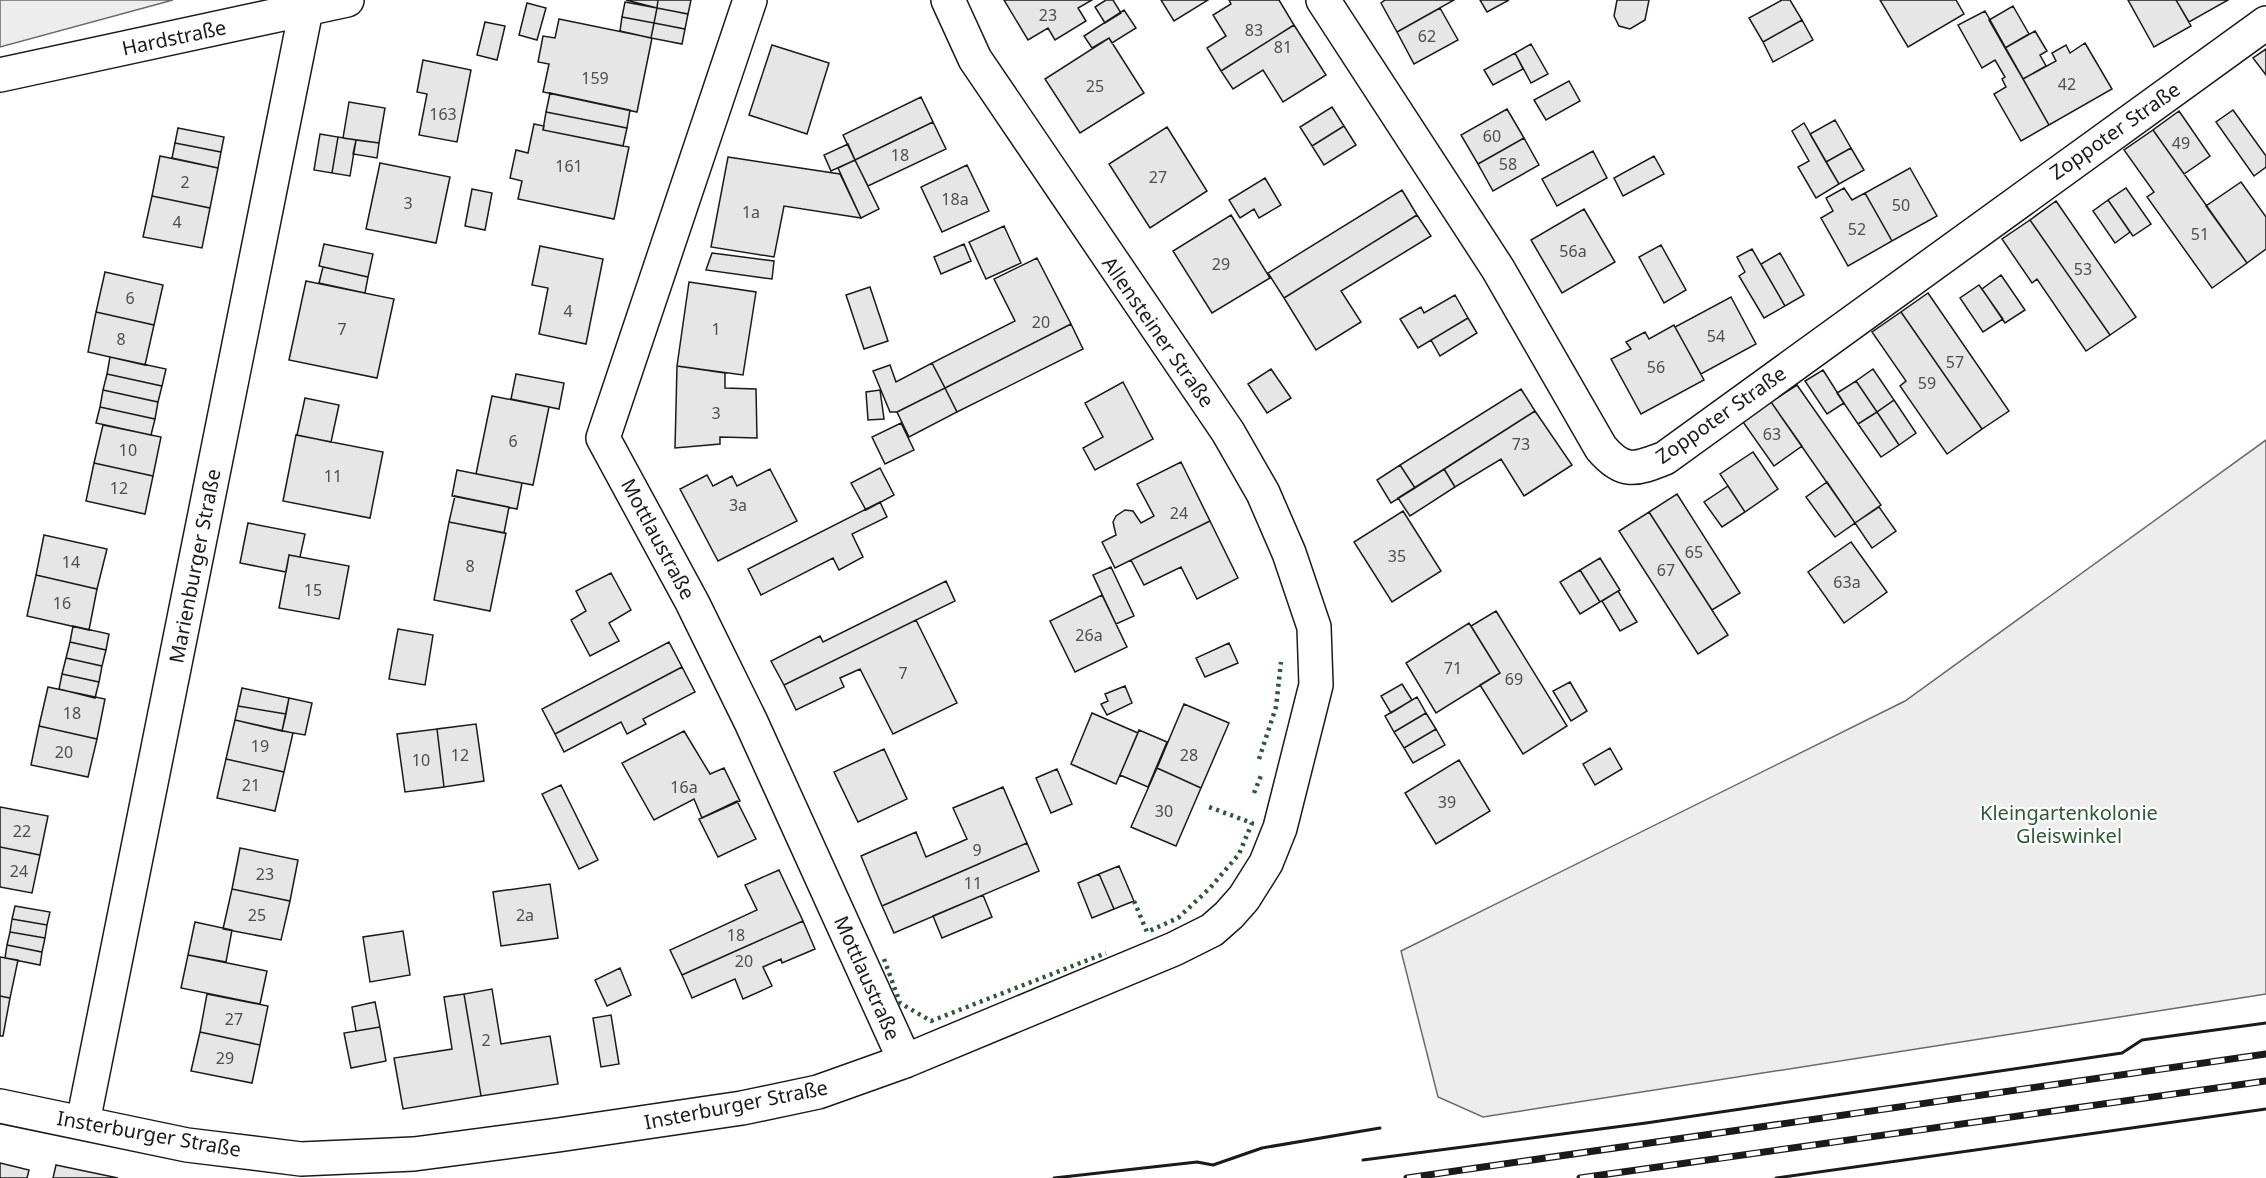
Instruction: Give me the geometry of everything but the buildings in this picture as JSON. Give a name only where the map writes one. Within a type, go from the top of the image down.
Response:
[{"type":"street","name":"Hardstraße","points":[[0,75],[347,0]]},
{"type":"street","name":"Mottlaustraße","points":[[750,0],[603,438],[692,602],[751,722],[905,1061]]},
{"type":"street","name":"Allensteiner Straße","points":[[948,0],[975,59],[1228,432],[1263,493],[1289,553],[1314,627],[1316,684]]},
{"type":"street","name":"Zoppoter Straße","points":[[1323,0],[1498,269],[1600,448],[1613,463],[1629,469],[1665,458],[2266,23]]},
{"type":"street","name":"Marienburger Straße","points":[[83,1122],[306,10]]},
{"type":"street","name":"Insterburger Straße","points":[[0,1106],[187,1145],[301,1159],[414,1154],[742,1108],[818,1092],[905,1061],[1174,949],[1212,930],[1229,915],[1256,882],[1266,863],[1280,828],[1316,684]]},
{"type":"shaded area","points":[[0,0],[173,0],[0,47]]},
{"type":"shaded area","name":"Kleingartenkolonie Gleiswinkel","points":[[2266,440],[2266,994],[1483,1117],[1438,1097],[1401,951],[1905,701]]},
{"type":"railway","points":[[1407,1178],[2266,1054]]},
{"type":"railway","points":[[1580,1178],[2266,1081]]},
{"type":"hedge","points":[[1259,759],[1276,707],[1281,662]]},
{"type":"hedge","points":[[1254,793],[1262,773]]},
{"type":"hedge","points":[[1134,901],[1147,932],[1178,918],[1210,888],[1239,854],[1252,823],[1209,807]]},
{"type":"hedge","points":[[884,959],[900,1003],[931,1021],[1106,953]]},
{"type":"wall","points":[[1363,1160],[1646,1123],[2122,1053],[2142,1040],[2266,1023]]},
{"type":"wall","points":[[1776,1178],[2266,1109]]},
{"type":"wall","points":[[1054,1178],[1197,1162],[1213,1165],[1262,1148],[1380,1128]]}]
